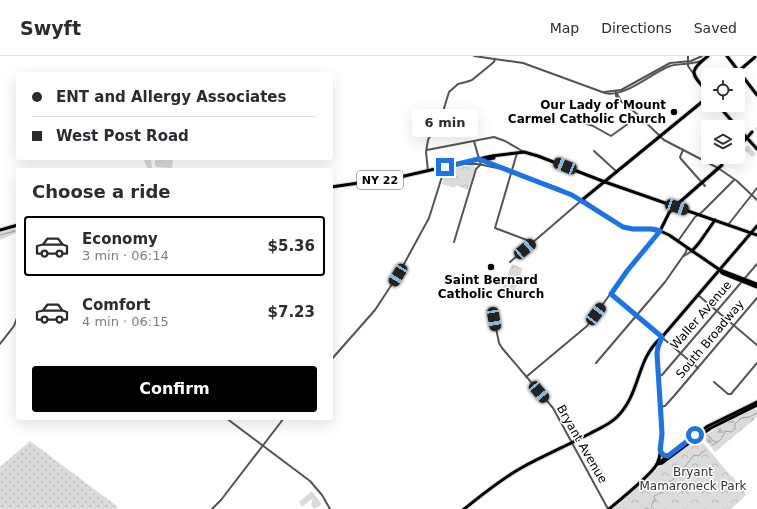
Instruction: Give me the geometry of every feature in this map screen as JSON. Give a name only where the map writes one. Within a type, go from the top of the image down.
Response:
[{"type":"main road","points":[[701,84],[694,74],[694,67],[703,58],[708,56]]},
{"type":"main road","points":[[728,56],[737,68]]},
{"type":"main road","points":[[743,68],[756,57]]},
{"type":"main road","points":[[745,79],[757,95]]},
{"type":"main road","points":[[701,103],[582,200],[623,227],[633,229],[651,229],[669,235],[720,270],[722,273],[757,286]]},
{"type":"main road","points":[[724,112],[732,120]]},
{"type":"main road","points":[[747,138],[752,132]]},
{"type":"main road","points":[[745,136],[757,149]]},
{"type":"main road","name":"NY 22","points":[[445,167],[481,161],[517,152],[524,152],[604,182],[757,235]]},
{"type":"main road","name":"NY 22","points":[[333,187],[481,161]]},
{"type":"main road","points":[[660,231],[669,213],[675,206],[722,165]]},
{"type":"main road","points":[[692,250],[715,220]]},
{"type":"main road","points":[[0,230],[16,226]]},
{"type":"main road","points":[[464,509],[496,484],[520,468],[608,424],[622,411],[633,395],[644,361],[654,345],[757,226]]},
{"type":"main road","points":[[657,464],[662,438],[657,353],[658,345],[662,337]]},
{"type":"main road","points":[[650,351],[658,345]]},
{"type":"main road","points":[[609,509],[657,464],[708,426],[757,402]]},
{"type":"main road","points":[[657,464],[662,463],[711,428],[757,406]]},
{"type":"main road","points":[[660,450],[663,455],[668,456]]},
{"type":"street","points":[[474,56],[523,63],[604,92],[616,92],[623,89],[670,63],[694,63],[703,58]]},
{"type":"street","points":[[688,56],[688,63],[694,74]]},
{"type":"street","points":[[428,171],[426,150],[428,138],[441,118],[451,89],[458,84],[472,80],[494,62],[495,59]]},
{"type":"street","points":[[616,92],[617,98],[660,136],[673,145],[718,168],[757,200]]},
{"type":"street","points":[[572,119],[593,126],[611,136],[639,116]]},
{"type":"street","points":[[426,150],[433,150],[488,138],[498,138],[524,152]]},
{"type":"street","points":[[474,141],[481,161],[498,169],[503,169]]},
{"type":"street","points":[[683,150],[680,159],[705,186]]},
{"type":"street","points":[[517,152],[495,228],[533,242]]},
{"type":"street","points":[[594,152],[616,172]]},
{"type":"street","points":[[454,242],[476,169],[481,161]]},
{"type":"street","points":[[464,164],[474,164],[481,161],[565,191],[582,200],[510,262]]},
{"type":"street","points":[[474,164],[476,169]]},
{"type":"street","points":[[333,358],[375,310],[398,275],[429,218],[445,167]]},
{"type":"street","points":[[678,241],[691,221],[734,180]]},
{"type":"street","points":[[728,225],[757,188]]},
{"type":"street","points":[[526,377],[587,326],[627,271],[660,231]]},
{"type":"street","points":[[596,363],[665,282],[683,257],[687,247]]},
{"type":"street","points":[[686,252],[692,250]]},
{"type":"street","points":[[683,257],[692,250]]},
{"type":"street","name":"Waller Avenue","points":[[658,376],[662,375],[757,264]]},
{"type":"street","points":[[611,294],[698,368]]},
{"type":"street","points":[[698,295],[757,345]]},
{"type":"street","name":"South Broadway","points":[[660,407],[665,406],[757,298]]},
{"type":"street","name":"Bryant Avenue","points":[[492,308],[499,343],[553,408],[609,509]]},
{"type":"street","points":[[0,344],[14,326],[16,321]]},
{"type":"street","points":[[714,382],[730,394],[757,363]]},
{"type":"street","points":[[229,420],[312,484],[323,496],[330,509]]},
{"type":"street","points":[[212,509],[221,500],[282,420]]},
{"type":"green space","points":[[748,145],[756,154],[752,157],[745,151],[745,147]]},
{"type":"green space","points":[[144,160],[151,160],[152,168],[147,168]]},
{"type":"green space","points":[[155,160],[173,160],[172,168],[157,167],[155,165]]},
{"type":"green space","points":[[474,165],[475,168],[468,190],[456,185],[455,188],[442,184],[447,169]]},
{"type":"green space","points":[[15,228],[16,233],[0,240],[0,232]]},
{"type":"green space","points":[[512,264],[522,268],[519,283],[510,299],[500,293]]},
{"type":"green space","points":[[755,408],[757,411],[757,417],[715,452],[703,437],[719,426]]},
{"type":"green space","name":"Bryant Mamaroneck Park","points":[[699,438],[743,488],[746,495],[731,509],[613,509],[665,462]]},
{"type":"green space","points":[[30,441],[118,507],[117,509],[0,509],[0,467]]},
{"type":"green space","points":[[599,464],[603,471],[601,476],[596,479],[591,470]]},
{"type":"green space","points":[[312,491],[321,505],[314,509],[311,505],[313,498],[302,507],[299,502]]},
{"type":"waterway","points":[[0,235],[15,231]]},
{"type":"waterway","points":[[712,445],[720,440],[725,431],[731,432],[735,429],[735,424],[741,418],[749,417],[757,413]]},
{"type":"waterway","points":[[707,435],[713,441],[717,442]]},
{"type":"waterway","points":[[683,469],[694,455],[699,456],[706,450]]},
{"type":"waterway","points":[[654,509],[651,506],[655,500],[654,496],[664,491],[663,485],[676,477]]},
{"type":"waterway","points":[[645,509],[649,509]]},
{"type":"tunnel","points":[[752,132],[757,128]]},
{"type":"place","name":"Our Lady of Mount Carmel Catholic Church","points":[[674,112]]},
{"type":"place","name":"Saint Bernard Catholic Church","points":[[491,267]]},
{"type":"route","points":[[445,167],[479,159],[565,191],[623,227],[633,229],[656,229],[660,231],[627,271],[611,294],[662,337],[657,350],[662,434],[660,450],[664,455],[668,456],[695,435]]}]
